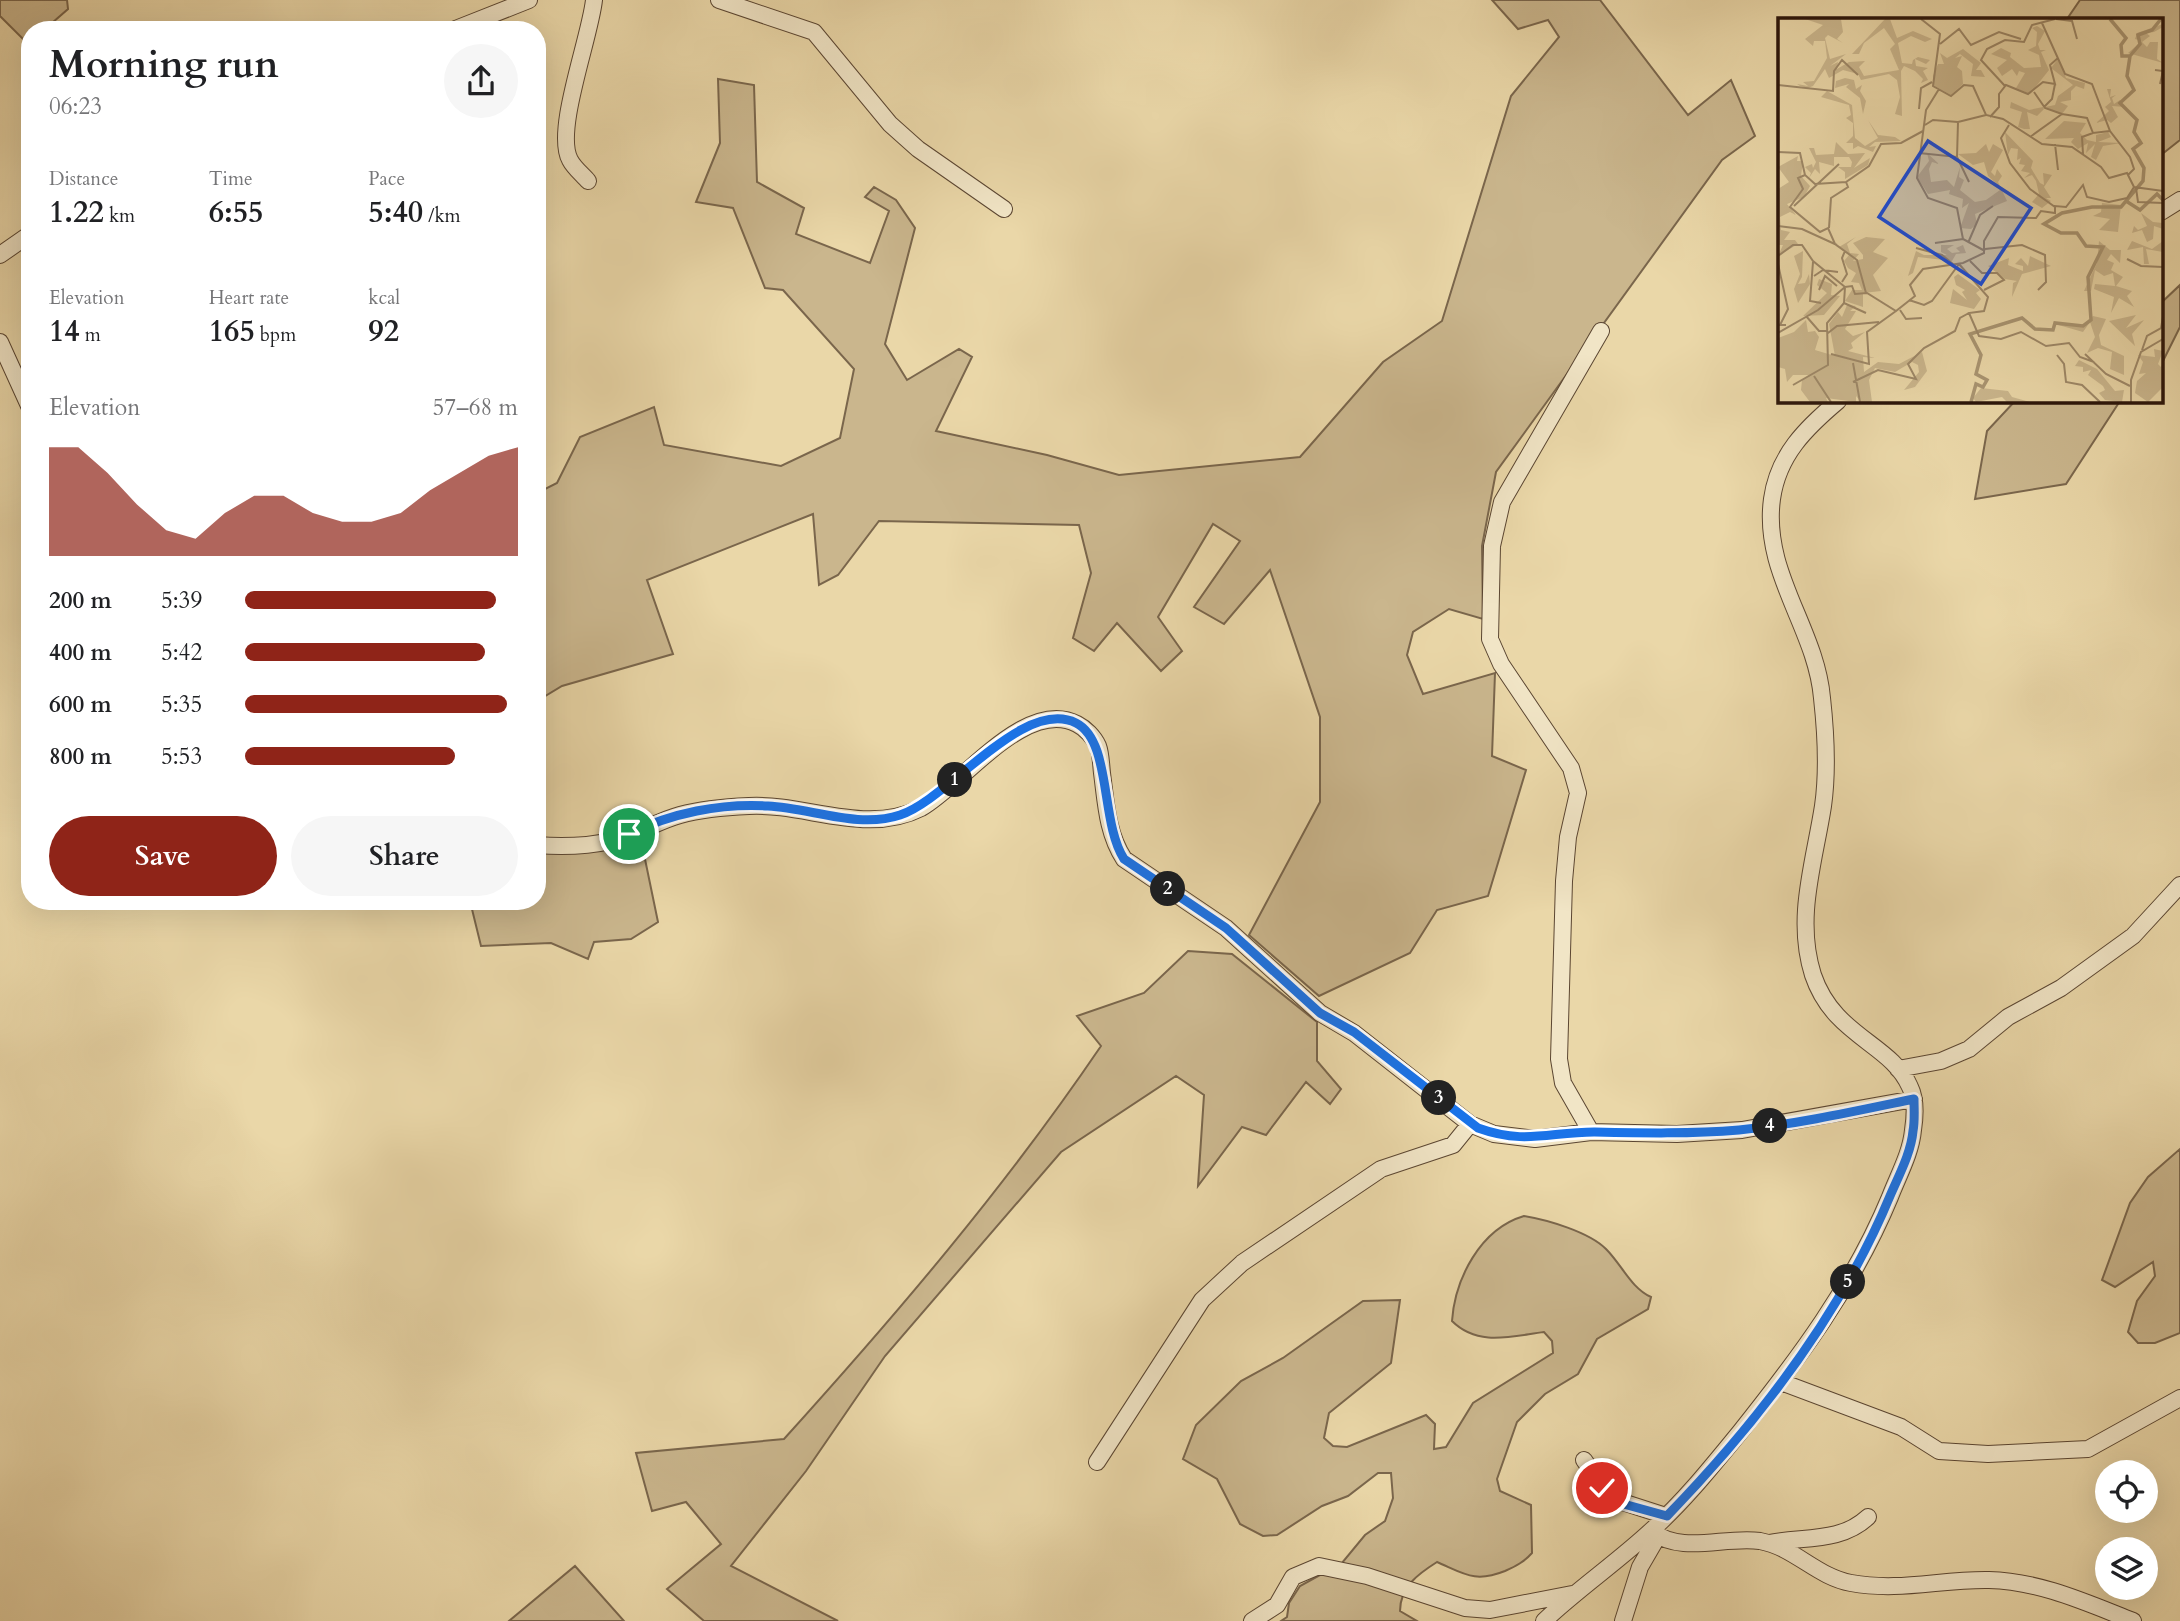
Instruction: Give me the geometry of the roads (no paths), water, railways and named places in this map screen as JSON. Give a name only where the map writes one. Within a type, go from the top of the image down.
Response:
[{"type":"street","points":[[476,21],[529,0]]},
{"type":"street","points":[[588,181],[570,161],[566,126],[585,51],[594,0]]},
{"type":"street","points":[[719,0],[814,32],[890,124],[918,149],[1004,209]]},
{"type":"street","points":[[2162,211],[2180,200]]},
{"type":"street","points":[[0,255],[21,240]]},
{"type":"street","points":[[1591,1132],[1563,1083],[1559,1059],[1564,880],[1578,784],[1571,768],[1501,664],[1490,639],[1489,612],[1492,546],[1502,502],[1601,331]]},
{"type":"street","points":[[0,342],[21,388]]},
{"type":"street","points":[[1623,1621],[1654,1533],[1782,1382],[1825,1322],[1860,1262],[1884,1212],[1913,1132],[1914,1099],[1910,1086],[1898,1069],[1833,1013],[1814,977],[1805,943],[1806,898],[1826,773],[1822,696],[1815,659],[1776,565],[1772,502],[1778,474],[1796,440],[1837,402]]},
{"type":"street","points":[[546,845],[613,841],[653,822],[684,813],[748,806],[770,806],[884,820],[921,807],[969,767],[1023,730],[1049,719],[1069,720],[1088,732],[1098,747],[1109,824],[1114,843],[1124,859],[1226,928],[1320,1013],[1354,1032],[1470,1124],[1494,1134],[1535,1139],[1591,1132],[1676,1134],[1742,1129],[1914,1099]]},
{"type":"street","points":[[1898,1069],[1941,1061],[1969,1049],[2008,1017],[2061,988],[2133,936],[2180,885]]},
{"type":"street","points":[[1097,1462],[1202,1300],[1241,1263],[1381,1169],[1452,1146],[1470,1124]]},
{"type":"street","points":[[1782,1382],[1901,1427],[1939,1451],[1988,1454],[2088,1449],[2180,1398]]},
{"type":"street","points":[[1584,1460],[1611,1498],[1667,1516]]},
{"type":"street","points":[[1654,1533],[1692,1545],[1744,1539],[1769,1543],[1840,1535],[1853,1530],[1868,1517]]},
{"type":"street","points":[[1544,1621],[1572,1594],[1654,1533]]},
{"type":"street","points":[[1769,1543],[1836,1580],[1879,1588],[1906,1588],[1963,1580],[2017,1583],[2082,1600],[2133,1621]]},
{"type":"street","points":[[1252,1621],[1277,1605],[1293,1577],[1319,1566],[1367,1576],[1465,1608],[1490,1610],[1572,1594]]}]
